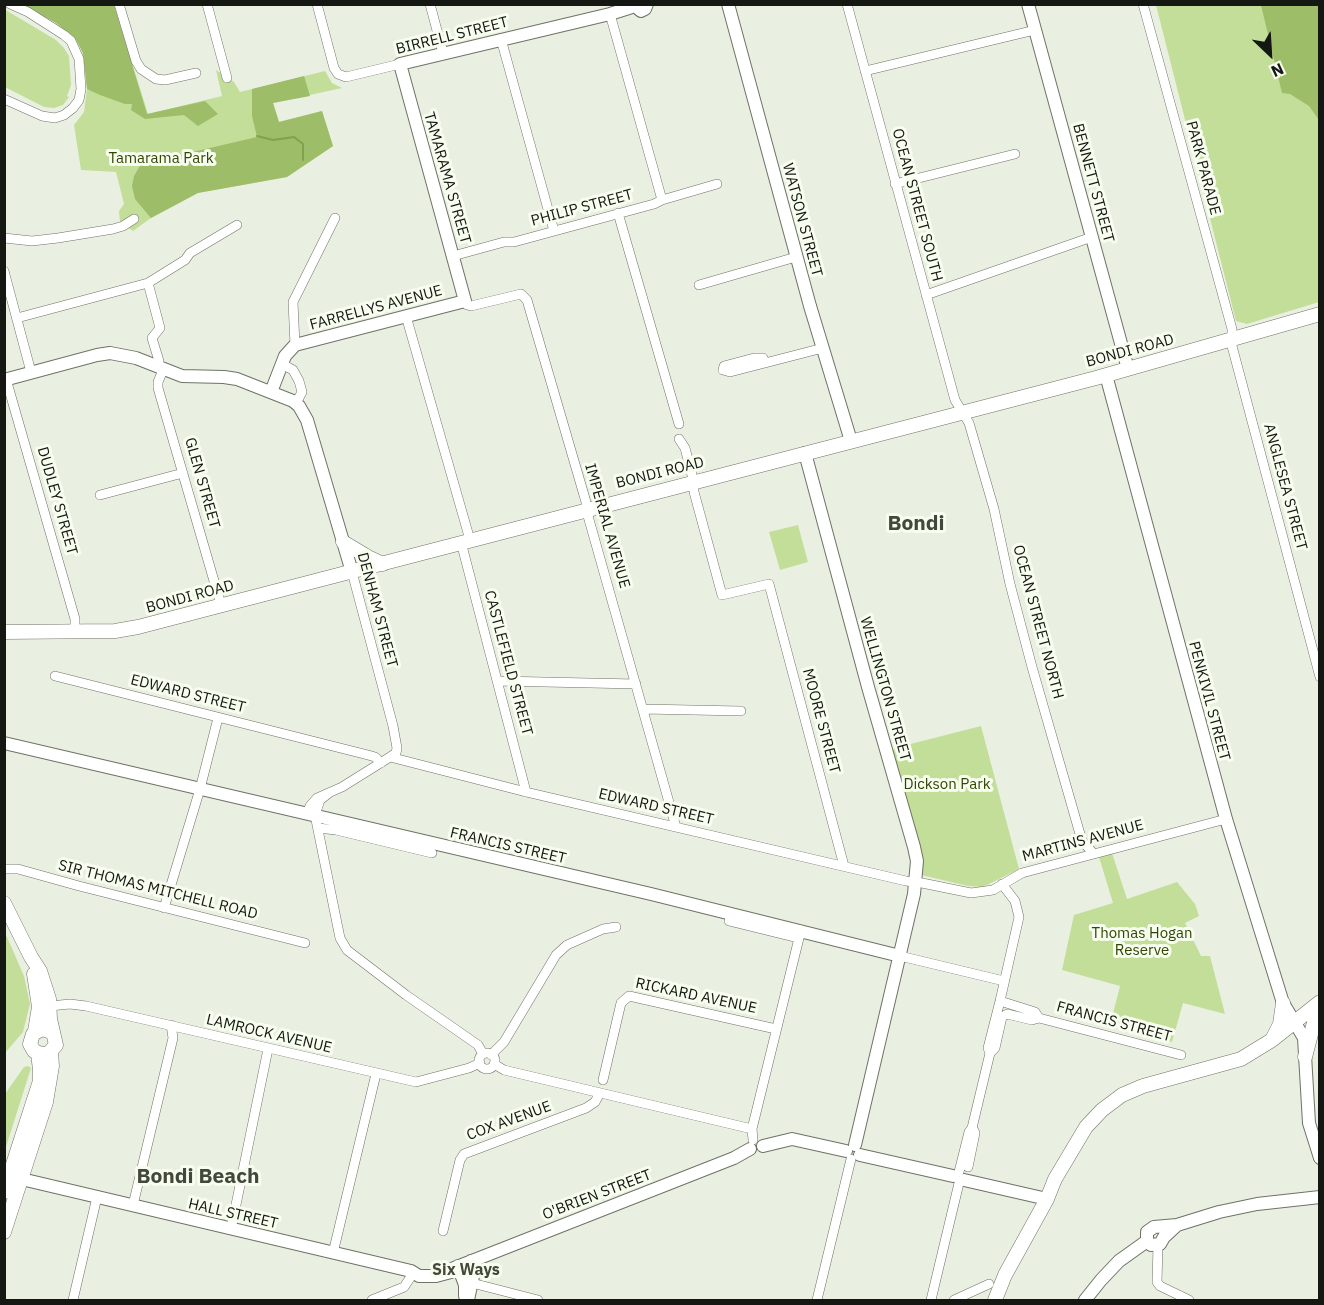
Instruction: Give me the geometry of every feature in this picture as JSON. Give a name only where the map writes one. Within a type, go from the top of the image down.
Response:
[{"type":"main road","name":"BONDI ROAD","points":[[4,632],[128,630],[1106,375],[1320,314]]},
{"type":"main road","points":[[343,542],[368,558],[383,564]]},
{"type":"main road","points":[[4,903],[44,980],[50,1006],[52,1032],[56,1038],[56,1045],[44,1053]]},
{"type":"main road","points":[[4,1232],[15,1178],[48,1095],[52,1066],[44,1053],[30,1044],[35,1031],[39,1001],[31,957]]},
{"type":"main road","points":[[1272,1040],[1280,1023],[1283,1003]]},
{"type":"main road","points":[[1047,1199],[1061,1183],[1097,1125],[1123,1102],[1154,1090],[1244,1065],[1266,1053],[1318,1010]]},
{"type":"main road","points":[[1305,1057],[1318,1010]]},
{"type":"main road","points":[[995,1300],[1005,1275],[1047,1199],[1055,1179],[1080,1137],[1095,1117],[1108,1105],[1122,1095],[1143,1086],[1241,1059],[1297,1026]]},
{"type":"main road","points":[[35,1031],[46,1029],[52,1032]]},
{"type":"main road","points":[[4,1192],[15,1178]]},
{"type":"street","points":[[4,99],[53,118],[70,111],[80,97],[80,65],[71,41],[28,12],[10,4]]},
{"type":"street","points":[[119,4],[136,61],[141,69],[156,79],[165,81],[196,73]]},
{"type":"street","points":[[207,4],[227,78]]},
{"type":"street","name":"BIRRELL STREET","points":[[317,4],[336,72],[346,76],[610,14],[639,5]]},
{"type":"street","points":[[430,4],[443,53]]},
{"type":"street","name":"WATSON STREET","points":[[729,4],[796,257],[851,441]]},
{"type":"street","name":"OCEAN STREET SOUTH","points":[[847,4],[955,400],[962,412]]},
{"type":"street","name":"BENNETT STREET","points":[[1028,4],[1128,369]]},
{"type":"street","name":"PARK PARADE","points":[[1143,4],[1232,329],[1232,340]]},
{"type":"street","points":[[610,14],[662,200]]},
{"type":"street","points":[[865,71],[1035,30]]},
{"type":"street","points":[[501,39],[554,231]]},
{"type":"street","name":"TAMARAMA STREET","points":[[400,64],[465,301]]},
{"type":"street","points":[[895,184],[1015,154]]},
{"type":"street","name":"PHILIP STREET","points":[[453,256],[654,204],[717,184]]},
{"type":"street","points":[[618,213],[679,424]]},
{"type":"street","points":[[271,392],[289,350],[296,345],[293,302],[335,218]]},
{"type":"street","points":[[4,238],[32,241],[58,238],[113,229],[134,219]]},
{"type":"street","points":[[17,318],[148,283],[185,260],[190,253],[237,225]]},
{"type":"street","points":[[926,295],[1092,237]]},
{"type":"street","points":[[699,285],[796,257]]},
{"type":"street","points":[[4,271],[31,372]]},
{"type":"street","name":"GLEN STREET","points":[[148,283],[160,328],[152,338],[160,368],[159,388],[221,605]]},
{"type":"street","name":"IMPERIAL AVENUE","points":[[465,301],[469,306],[518,294],[526,298],[676,827]]},
{"type":"street","name":"FARRELLYS AVENUE","points":[[296,345],[465,301]]},
{"type":"street","name":"CASTLEFIELD STREET","points":[[406,316],[466,541],[526,792]]},
{"type":"street","name":"ANGLESEA STREET","points":[[1232,340],[1320,677]]},
{"type":"street","points":[[765,362],[823,348]]},
{"type":"street","points":[[5,379],[110,353],[136,358],[190,378],[230,377],[296,403]]},
{"type":"street","name":"DENHAM STREET","points":[[282,364],[293,370],[299,381],[302,392],[296,403],[307,420],[352,572],[397,741],[396,753],[390,757]]},
{"type":"street","name":"PENKIVIL STREET","points":[[1106,375],[1226,819],[1283,1003],[1305,1040],[1309,1123],[1320,1158]]},
{"type":"street","name":"DUDLEY STREET","points":[[5,379],[75,619],[75,632]]},
{"type":"street","name":"OCEAN STREET NORTH","points":[[962,412],[969,423],[994,509],[1010,584],[1082,841],[1094,854]]},
{"type":"street","points":[[679,439],[685,448],[693,482]]},
{"type":"street","name":"WELLINGTON STREET","points":[[805,453],[917,861],[916,882],[900,956],[817,1300]]},
{"type":"street","points":[[100,495],[183,473]]},
{"type":"street","name":"MOORE STREET","points":[[693,482],[723,595],[769,584],[844,866]]},
{"type":"street","name":"EDWARD STREET","points":[[55,676],[368,754],[381,763]]},
{"type":"street","points":[[498,681],[636,684]]},
{"type":"street","points":[[643,709],[741,711]]},
{"type":"street","points":[[164,908],[200,789],[218,718]]},
{"type":"street","name":"FRANCIS STREET","points":[[4,744],[311,814],[800,934],[1004,981]]},
{"type":"street","points":[[390,757],[329,793],[320,800],[311,814],[318,828],[340,938],[348,950],[416,1002],[478,1045],[487,1059],[504,1070],[600,1093],[754,1141],[776,1029],[800,934]]},
{"type":"street","name":"EDWARD STREET","points":[[390,757],[526,792],[916,882]]},
{"type":"street","name":"MARTINS AVENUE","points":[[916,882],[971,893],[985,892],[1022,873],[1226,819]]},
{"type":"street","name":"FRANCIS STREET","points":[[318,828],[432,852]]},
{"type":"street","points":[[1077,858],[1082,841]]},
{"type":"street","name":"SIR THOMAS MITCHELL ROAD","points":[[4,869],[18,869],[305,943]]},
{"type":"street","points":[[931,1300],[961,1176],[969,1132],[972,1128],[990,1053],[988,1048],[1019,917],[1015,901],[1002,884]]},
{"type":"street","name":"FRANCIS STREET","points":[[729,921],[800,934]]},
{"type":"street","points":[[487,1059],[504,1042],[556,955],[567,945],[603,929],[616,927]]},
{"type":"street","name":"RICKARD AVENUE","points":[[603,1080],[621,1003],[629,996],[776,1029]]},
{"type":"street","name":"FRANCIS STREET","points":[[1000,1001],[1035,1012],[1039,1018]]},
{"type":"street","name":"LAMROCK AVENUE","points":[[50,1006],[79,1004],[421,1083],[487,1059]]},
{"type":"street","name":"FRANCIS STREET","points":[[990,1053],[995,1048],[1004,1015],[1007,1014],[1032,1020],[1039,1018],[1181,1055]]},
{"type":"street","points":[[133,1205],[173,1038],[171,1025]]},
{"type":"street","points":[[231,1228],[268,1049]]},
{"type":"street","points":[[333,1252],[376,1074]]},
{"type":"street","name":"COX AVENUE","points":[[443,1231],[460,1160],[464,1154],[586,1108],[595,1102],[600,1093]]},
{"type":"street","name":"O'BRIEN STREET","points":[[412,1271],[456,1267],[734,1158],[754,1141],[792,1139],[961,1176],[1047,1199]]},
{"type":"street","name":"HALL STREET","points":[[15,1178],[412,1271]]},
{"type":"street","points":[[73,1300],[98,1197]]},
{"type":"street","points":[[1085,1300],[1119,1261],[1177,1226],[1235,1209],[1320,1197]]},
{"type":"street","points":[[1157,1238],[1157,1282],[1160,1286],[1189,1300]]},
{"type":"street","points":[[468,1300],[472,1283],[471,1261]]},
{"type":"street","points":[[456,1267],[465,1285],[464,1300]]},
{"type":"street","points":[[372,1300],[404,1287],[412,1271]]},
{"type":"street","points":[[472,1283],[538,1300]]},
{"type":"street","points":[[954,1300],[989,1284]]},
{"type":"green space","name":"Tamarama Park","points":[[23,5],[114,5],[148,114],[222,96],[216,70],[234,82],[240,92],[325,71],[332,83],[342,88],[273,103],[279,122],[322,111],[333,146],[287,177],[197,193],[151,218],[133,231],[120,222],[119,211],[124,204],[116,172],[81,170],[74,125],[84,112],[87,89],[80,45],[71,33],[33,8]]},
{"type":"green space","points":[[23,5],[114,5],[147,114],[205,101],[218,114],[198,126],[184,115],[145,119],[131,110],[132,104],[125,104],[87,89],[83,53],[75,38],[56,23]]},
{"type":"green space","points":[[1156,5],[1319,5],[1319,302],[1247,324],[1236,321]]},
{"type":"green space","points":[[1261,5],[1319,5],[1319,120],[1309,106],[1290,94],[1282,93]]},
{"type":"green space","points":[[4,9],[56,40],[69,56],[71,85],[67,96],[69,97],[63,105],[54,108],[44,107],[5,87]]},
{"type":"green space","points":[[304,76],[310,96],[273,103],[279,122],[322,111],[333,146],[287,177],[198,193],[151,218],[135,199],[132,186],[134,176],[141,164],[257,137],[252,116],[252,89]]},
{"type":"green space","points":[[798,525],[808,562],[780,570],[769,532]]},
{"type":"green space","name":"Dickson Park","points":[[981,726],[1019,869],[983,887],[968,886],[917,874],[887,756],[895,748]]},
{"type":"green space","name":"Thomas Hogan Reserve","points":[[1112,853],[1127,899],[1177,882],[1195,904],[1199,916],[1185,923],[1201,956],[1210,956],[1225,1014],[1183,1003],[1172,1042],[1110,1025],[1120,986],[1062,970],[1074,915],[1113,903],[1099,857]]},
{"type":"green space","points":[[4,930],[24,976],[30,1004],[23,1032],[5,1053]]},
{"type":"green space","points":[[24,1067],[31,1068],[5,1150],[5,1094]]},
{"type":"waterway","points":[[257,136],[273,140],[294,137],[303,144],[303,160]]},
{"type":"district","name":"Bondi","points":[[916,524]]},
{"type":"district","name":"Bondi Beach","points":[[198,1177]]},
{"type":"district","name":"Six Ways","points":[[466,1270]]}]
